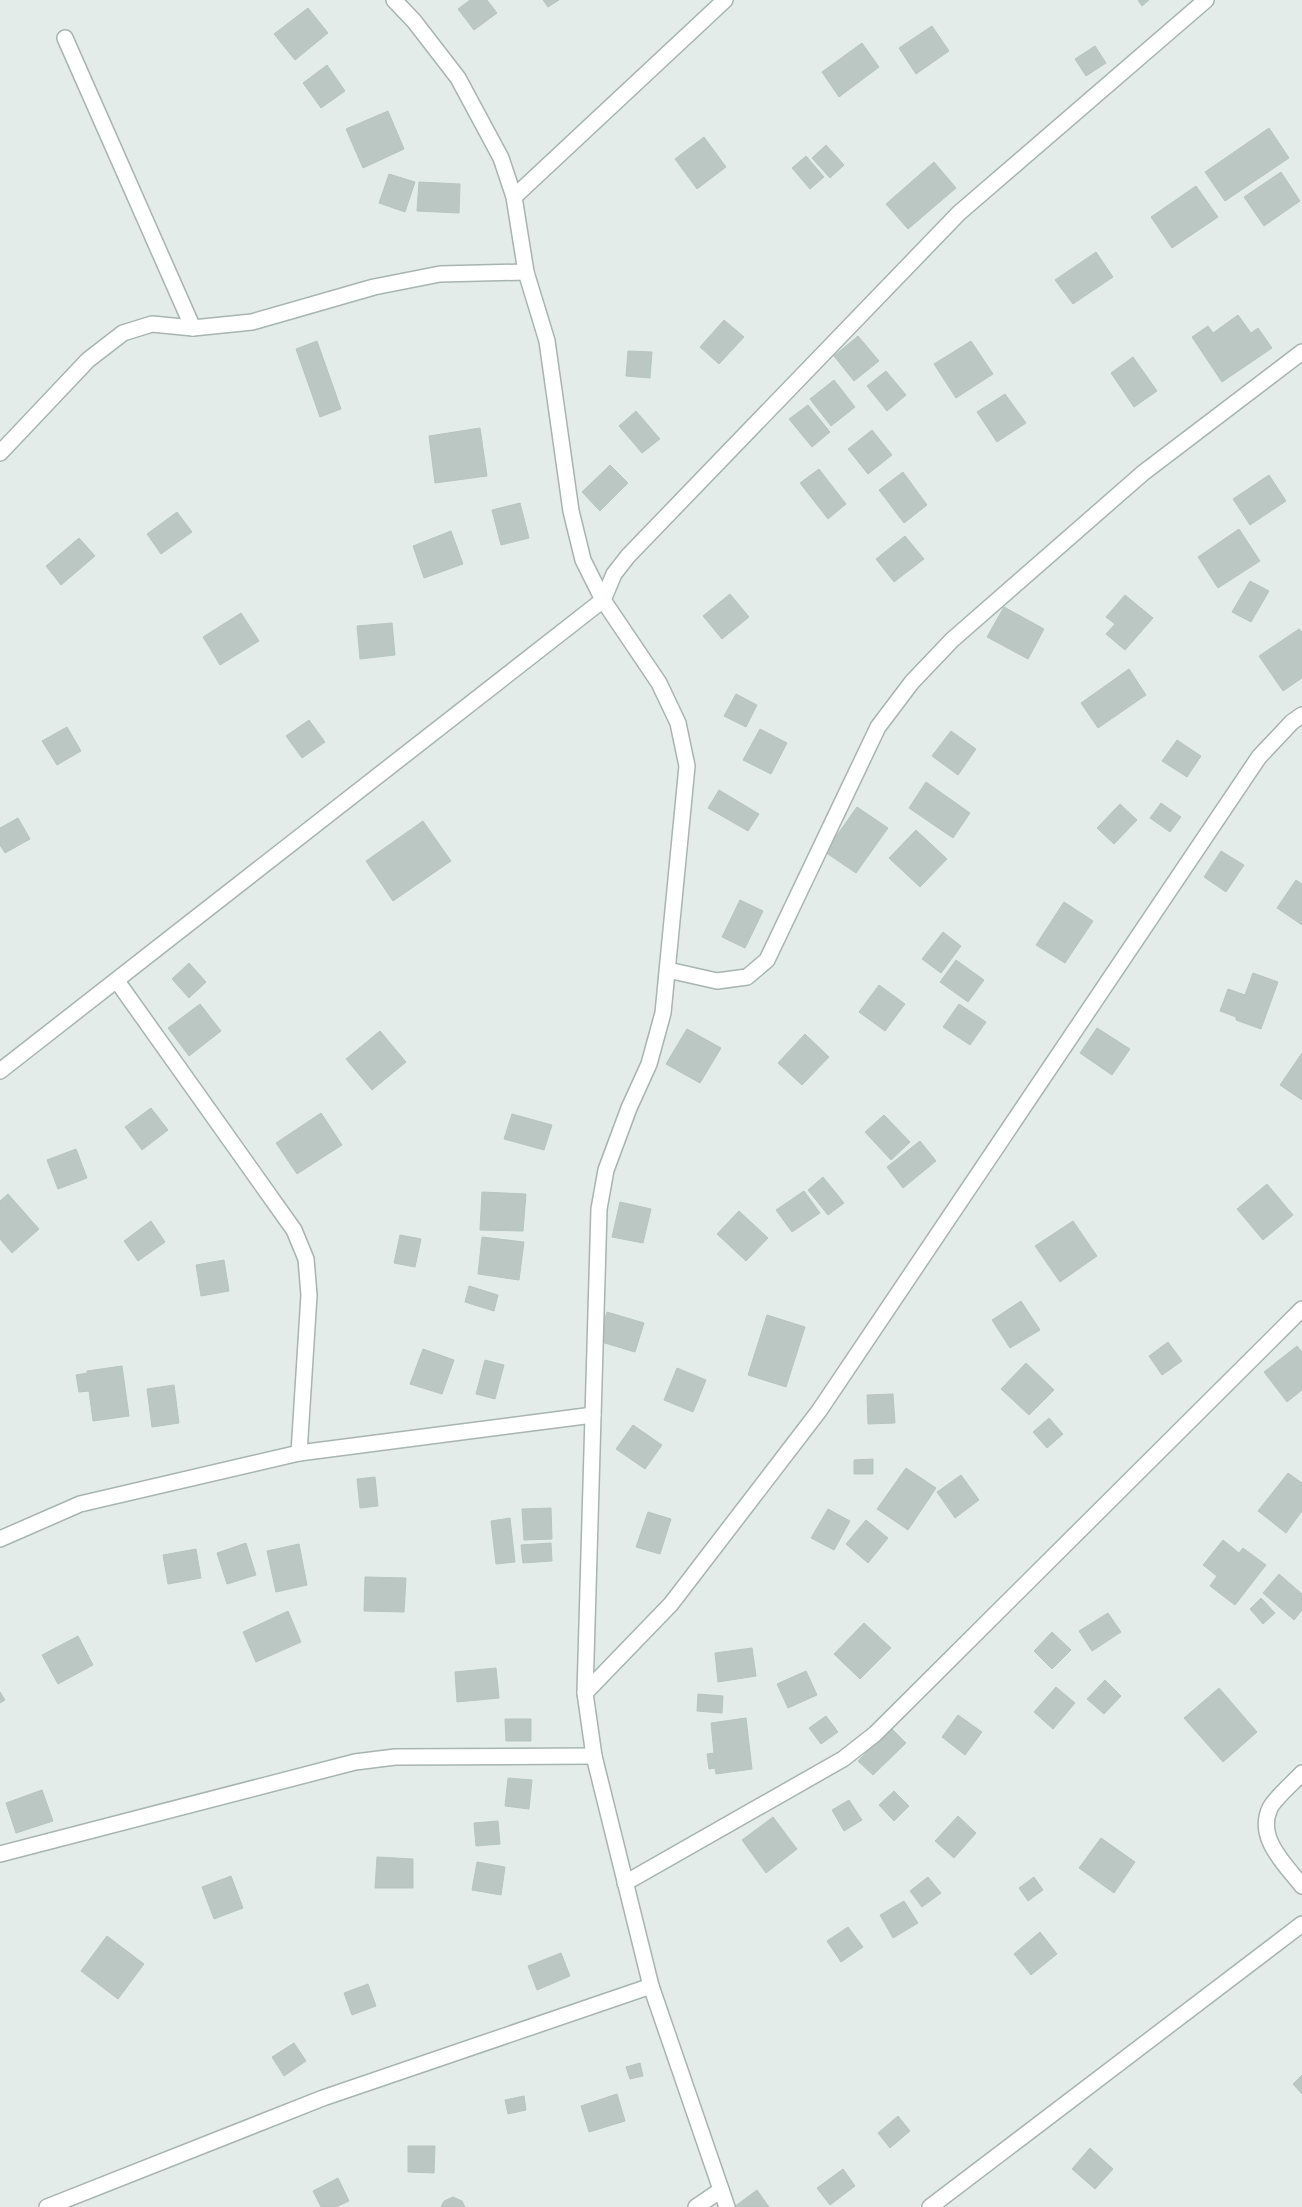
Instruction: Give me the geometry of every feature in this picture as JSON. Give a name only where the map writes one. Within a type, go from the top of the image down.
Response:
[{"type":"street","points":[[394,0],[414,21],[458,78],[500,158],[514,197],[526,272],[547,341],[571,511],[583,560],[603,600],[659,682],[678,723],[687,766],[663,1013],[649,1064],[629,1108],[606,1170],[599,1210],[585,1693],[594,1756],[651,1986],[727,2207]]},
{"type":"street","points":[[514,197],[725,0]]},
{"type":"street","points":[[0,1071],[603,600],[614,574],[628,556],[960,213],[1206,0]]},
{"type":"street","points":[[65,38],[193,328]]},
{"type":"street","points":[[0,453],[88,360],[123,333],[152,324],[193,328],[252,322],[374,287],[440,274],[526,272]]},
{"type":"street","points":[[668,970],[717,981],[747,977],[767,960],[878,727],[912,682],[952,640],[1143,473],[1302,352]]},
{"type":"street","points":[[585,1693],[671,1604],[819,1411],[1259,757],[1292,722],[1302,715]]},
{"type":"street","points":[[117,981],[294,1230],[306,1259],[309,1295],[298,1453]]},
{"type":"street","points":[[625,1883],[843,1760],[875,1734],[1302,1309]]},
{"type":"street","points":[[0,1539],[80,1504],[298,1453],[593,1415]]},
{"type":"street","points":[[0,1854],[354,1762],[395,1757],[594,1756]]},
{"type":"street","points":[[1302,1774],[1270,1807],[1265,1829],[1272,1845],[1302,1886]]},
{"type":"street","points":[[930,2207],[1302,1924]]},
{"type":"street","points":[[47,2207],[323,2098],[651,1986]]},
{"type":"street","points":[[696,2207],[721,2190]]},
{"type":"building","points":[[470,0],[487,0],[497,13],[474,30],[458,9]]},
{"type":"building","points":[[543,0],[559,0],[548,7]]},
{"type":"building","points":[[1138,0],[1149,0],[1142,6]]},
{"type":"building","points":[[308,8],[328,33],[295,60],[274,34]]},
{"type":"building","points":[[932,26],[949,51],[916,74],[899,48]]},
{"type":"building","points":[[862,43],[879,67],[839,97],[822,72]]},
{"type":"building","points":[[1095,46],[1106,63],[1086,76],[1075,59]]},
{"type":"building","points":[[327,65],[345,91],[321,108],[303,83]]},
{"type":"building","points":[[388,111],[404,149],[363,168],[346,129]]},
{"type":"building","points":[[1269,128],[1289,158],[1225,201],[1205,172]]},
{"type":"building","points":[[704,137],[726,167],[697,189],[675,159]]},
{"type":"building","points":[[826,145],[844,165],[830,178],[812,158]]},
{"type":"building","points":[[806,156],[824,177],[810,189],[792,168]]},
{"type":"building","points":[[934,162],[956,188],[908,229],[886,204]]},
{"type":"building","points":[[1281,172],[1300,201],[1264,226],[1244,197]]},
{"type":"building","points":[[389,174],[415,182],[405,212],[379,203]]},
{"type":"building","points":[[419,182],[460,184],[459,213],[417,211]]},
{"type":"building","points":[[1196,186],[1218,217],[1172,248],[1151,217]]},
{"type":"building","points":[[1096,252],[1113,277],[1073,304],[1055,280]]},
{"type":"building","points":[[1238,315],[1251,333],[1258,328],[1272,348],[1222,382],[1192,337],[1208,326],[1213,333]]},
{"type":"building","points":[[724,320],[744,337],[719,364],[700,347]]},
{"type":"building","points":[[858,336],[879,361],[854,381],[834,356]]},
{"type":"building","points":[[317,341],[341,409],[320,417],[296,349]]},
{"type":"building","points":[[971,341],[993,374],[956,398],[934,364]]},
{"type":"building","points":[[628,351],[652,352],[650,378],[626,376]]},
{"type":"building","points":[[1133,357],[1157,391],[1134,407],[1111,373]]},
{"type":"building","points":[[886,371],[906,395],[887,411],[867,386]]},
{"type":"building","points":[[834,380],[855,407],[831,426],[810,399]]},
{"type":"building","points":[[1005,394],[1026,423],[997,442],[977,412]]},
{"type":"building","points":[[808,405],[830,432],[812,447],[789,419]]},
{"type":"building","points":[[636,411],[660,439],[642,453],[619,426]]},
{"type":"building","points":[[480,428],[487,476],[435,483],[429,436]]},
{"type":"building","points":[[872,430],[892,455],[868,474],[848,449]]},
{"type":"building","points":[[610,465],[628,483],[600,511],[582,492]]},
{"type":"building","points":[[819,469],[846,504],[828,519],[800,483]]},
{"type":"building","points":[[903,472],[927,505],[904,523],[879,490]]},
{"type":"building","points":[[1269,475],[1286,501],[1250,525],[1233,499]]},
{"type":"building","points":[[520,503],[529,538],[501,545],[492,510]]},
{"type":"building","points":[[177,512],[192,532],[161,554],[147,534]]},
{"type":"building","points":[[1239,529],[1260,561],[1218,588],[1198,557]]},
{"type":"building","points":[[451,531],[463,564],[424,578],[413,546]]},
{"type":"building","points":[[905,536],[924,559],[894,582],[876,559]]},
{"type":"building","points":[[79,538],[95,556],[61,585],[46,566]]},
{"type":"building","points":[[1250,581],[1269,591],[1251,622],[1232,612]]},
{"type":"building","points":[[730,594],[749,617],[722,639],[703,616]]},
{"type":"building","points":[[1125,595],[1153,618],[1125,650],[1106,634],[1115,624],[1106,617]]},
{"type":"building","points":[[1004,607],[1044,629],[1028,659],[987,637]]},
{"type":"building","points":[[241,613],[259,641],[220,665],[203,637]]},
{"type":"building","points":[[392,623],[395,655],[360,659],[357,626]]},
{"type":"building","points":[[1299,629],[1302,632],[1302,678],[1283,691],[1259,656]]},
{"type":"building","points":[[1129,669],[1146,695],[1098,728],[1081,703]]},
{"type":"building","points":[[736,694],[757,705],[746,727],[724,716]]},
{"type":"building","points":[[309,720],[325,742],[302,758],[286,736]]},
{"type":"building","points":[[67,727],[81,751],[57,765],[42,741]]},
{"type":"building","points":[[760,729],[787,743],[771,774],[743,760]]},
{"type":"building","points":[[951,731],[976,749],[958,775],[932,756]]},
{"type":"building","points":[[1177,740],[1201,756],[1187,777],[1162,761]]},
{"type":"building","points":[[926,782],[970,813],[953,838],[909,808]]},
{"type":"building","points":[[719,790],[759,814],[748,831],[708,808]]},
{"type":"building","points":[[1161,803],[1181,817],[1170,832],[1150,818]]},
{"type":"building","points":[[1120,804],[1137,820],[1114,844],[1097,828]]},
{"type":"building","points":[[857,807],[888,828],[856,873],[825,852]]},
{"type":"building","points":[[18,818],[30,839],[5,853],[0,845],[0,828]]},
{"type":"building","points":[[423,821],[451,861],[393,901],[366,861]]},
{"type":"building","points":[[916,830],[947,859],[920,887],[889,858]]},
{"type":"building","points":[[1221,851],[1244,865],[1226,892],[1204,877]]},
{"type":"building","points":[[1296,880],[1302,884],[1302,925],[1277,908]]},
{"type":"building","points":[[740,900],[763,911],[745,948],[722,937]]},
{"type":"building","points":[[1064,902],[1093,921],[1065,963],[1036,945]]},
{"type":"building","points":[[943,932],[961,946],[941,973],[922,959]]},
{"type":"building","points":[[956,960],[984,980],[968,1002],[940,982]]},
{"type":"building","points":[[189,963],[206,982],[189,998],[172,979]]},
{"type":"building","points":[[1253,973],[1278,982],[1261,1029],[1236,1020],[1236,1017],[1220,1011],[1228,989],[1245,995]]},
{"type":"building","points":[[879,985],[905,1004],[885,1031],[859,1012]]},
{"type":"building","points":[[200,1004],[221,1031],[189,1056],[168,1028]]},
{"type":"building","points":[[959,1004],[986,1022],[970,1045],[943,1027]]},
{"type":"building","points":[[1097,1028],[1130,1049],[1112,1075],[1080,1053]]},
{"type":"building","points":[[687,1029],[721,1048],[700,1083],[666,1064]]},
{"type":"building","points":[[380,1031],[406,1062],[372,1090],[346,1059]]},
{"type":"building","points":[[805,1034],[829,1057],[802,1085],[778,1063]]},
{"type":"building","points":[[1302,1053],[1302,1100],[1280,1085]]},
{"type":"building","points":[[151,1108],[168,1130],[142,1150],[125,1127]]},
{"type":"building","points":[[321,1113],[342,1145],[297,1174],[276,1143]]},
{"type":"building","points":[[512,1114],[552,1125],[544,1150],[504,1139]]},
{"type":"building","points":[[884,1115],[910,1142],[891,1160],[865,1132]]},
{"type":"building","points":[[920,1141],[936,1161],[903,1188],[887,1167]]},
{"type":"building","points":[[76,1149],[87,1178],[58,1189],[47,1160]]},
{"type":"building","points":[[823,1177],[844,1203],[828,1215],[808,1190]]},
{"type":"building","points":[[1267,1184],[1293,1215],[1263,1240],[1237,1209]]},
{"type":"building","points":[[804,1191],[820,1213],[792,1232],[776,1210]]},
{"type":"building","points":[[482,1192],[526,1194],[523,1231],[480,1230]]},
{"type":"building","points":[[8,1194],[39,1229],[12,1253],[0,1239],[0,1201]]},
{"type":"building","points":[[620,1202],[651,1209],[643,1243],[612,1237]]},
{"type":"building","points":[[739,1211],[768,1238],[746,1261],[717,1234]]},
{"type":"building","points":[[151,1221],[165,1242],[138,1261],[124,1241]]},
{"type":"building","points":[[1073,1221],[1097,1256],[1060,1282],[1035,1246]]},
{"type":"building","points":[[400,1235],[421,1239],[415,1267],[394,1263]]},
{"type":"building","points":[[482,1237],[524,1242],[519,1280],[478,1274]]},
{"type":"building","points":[[224,1260],[229,1291],[201,1296],[196,1265]]},
{"type":"building","points":[[469,1286],[498,1295],[494,1311],[465,1302]]},
{"type":"building","points":[[1021,1301],[1040,1330],[1010,1348],[992,1320]]},
{"type":"building","points":[[607,1312],[644,1323],[635,1352],[598,1341]]},
{"type":"building","points":[[767,1315],[805,1327],[786,1387],[748,1375]]},
{"type":"building","points":[[1168,1342],[1182,1361],[1162,1375],[1149,1356]]},
{"type":"building","points":[[1297,1346],[1302,1352],[1302,1390],[1287,1402],[1264,1372]]},
{"type":"building","points":[[423,1349],[454,1360],[442,1394],[410,1384]]},
{"type":"building","points":[[485,1360],[504,1365],[495,1399],[476,1394]]},
{"type":"building","points":[[1026,1363],[1054,1390],[1029,1415],[1001,1389]]},
{"type":"building","points":[[122,1366],[129,1416],[93,1421],[89,1391],[79,1392],[76,1375],[87,1373],[87,1371]]},
{"type":"building","points":[[677,1368],[706,1380],[693,1412],[664,1400]]},
{"type":"building","points":[[174,1385],[179,1423],[152,1427],[147,1389]]},
{"type":"building","points":[[893,1394],[895,1423],[868,1424],[867,1395]]},
{"type":"building","points":[[1049,1418],[1063,1434],[1047,1448],[1033,1432]]},
{"type":"building","points":[[633,1425],[662,1445],[645,1469],[616,1449]]},
{"type":"building","points":[[873,1459],[873,1474],[854,1474],[854,1460]]},
{"type":"building","points":[[906,1468],[936,1488],[908,1530],[877,1509]]},
{"type":"building","points":[[1288,1473],[1302,1483],[1302,1511],[1286,1533],[1258,1511]]},
{"type":"building","points":[[961,1475],[979,1500],[955,1518],[937,1492]]},
{"type":"building","points":[[375,1477],[378,1506],[360,1508],[357,1479]]},
{"type":"building","points":[[551,1508],[552,1539],[524,1540],[522,1509]]},
{"type":"building","points":[[828,1509],[850,1521],[834,1550],[811,1538]]},
{"type":"building","points":[[648,1512],[671,1519],[660,1554],[636,1547]]},
{"type":"building","points":[[510,1518],[515,1562],[496,1564],[491,1521]]},
{"type":"building","points":[[866,1520],[888,1538],[868,1563],[846,1544]]},
{"type":"building","points":[[1223,1540],[1239,1553],[1243,1548],[1266,1565],[1235,1605],[1210,1586],[1217,1576],[1203,1565]]},
{"type":"building","points":[[246,1543],[256,1575],[227,1584],[217,1553]]},
{"type":"building","points":[[551,1543],[552,1561],[523,1563],[521,1545]]},
{"type":"building","points":[[299,1544],[307,1585],[276,1592],[267,1551]]},
{"type":"building","points":[[196,1549],[201,1578],[168,1584],[163,1555]]},
{"type":"building","points":[[1279,1574],[1302,1594],[1302,1610],[1294,1620],[1263,1593]]},
{"type":"building","points":[[365,1577],[406,1578],[404,1612],[364,1611]]},
{"type":"building","points":[[1261,1598],[1275,1613],[1263,1624],[1250,1609]]},
{"type":"building","points":[[288,1611],[301,1642],[256,1662],[243,1632]]},
{"type":"building","points":[[1108,1613],[1121,1632],[1092,1651],[1079,1631]]},
{"type":"building","points":[[864,1623],[891,1648],[860,1679],[834,1654]]},
{"type":"building","points":[[1052,1632],[1071,1650],[1052,1669],[1034,1651]]},
{"type":"building","points":[[78,1636],[93,1665],[58,1684],[42,1655]]},
{"type":"building","points":[[752,1648],[756,1676],[718,1682],[715,1653]]},
{"type":"building","points":[[496,1668],[499,1698],[457,1702],[455,1672]]},
{"type":"building","points":[[806,1671],[817,1695],[788,1708],[777,1684]]},
{"type":"building","points":[[1105,1680],[1121,1696],[1104,1714],[1087,1699]]},
{"type":"building","points":[[1056,1687],[1075,1703],[1053,1729],[1034,1712]]},
{"type":"building","points":[[1219,1688],[1257,1732],[1223,1762],[1184,1718]]},
{"type":"building","points":[[0,1692],[5,1700],[0,1703]]},
{"type":"building","points":[[698,1694],[723,1696],[722,1713],[697,1711]]},
{"type":"building","points":[[958,1715],[982,1732],[965,1755],[942,1737]]},
{"type":"building","points":[[826,1716],[838,1732],[821,1744],[809,1728]]},
{"type":"building","points":[[746,1718],[752,1769],[716,1774],[715,1768],[709,1769],[707,1754],[714,1753],[711,1723]]},
{"type":"building","points":[[505,1719],[531,1719],[531,1741],[506,1741]]},
{"type":"building","points":[[891,1728],[906,1743],[873,1775],[858,1761]]},
{"type":"building","points":[[508,1778],[532,1780],[529,1809],[505,1806]]},
{"type":"building","points":[[42,1790],[53,1821],[16,1833],[6,1803]]},
{"type":"building","points":[[894,1791],[909,1806],[894,1821],[879,1805]]},
{"type":"building","points":[[849,1800],[862,1820],[844,1831],[832,1810]]},
{"type":"building","points":[[958,1816],[976,1833],[954,1858],[935,1841]]},
{"type":"building","points":[[773,1817],[797,1849],[766,1873],[742,1840]]},
{"type":"building","points":[[498,1821],[500,1844],[476,1846],[474,1823]]},
{"type":"building","points":[[1101,1838],[1135,1862],[1114,1893],[1079,1868]]},
{"type":"building","points":[[377,1857],[413,1859],[413,1888],[375,1888]]},
{"type":"building","points":[[477,1862],[505,1867],[501,1895],[472,1890]]},
{"type":"building","points":[[231,1876],[243,1908],[214,1919],[202,1887]]},
{"type":"building","points":[[928,1877],[941,1893],[922,1907],[910,1891]]},
{"type":"building","points":[[1034,1877],[1043,1890],[1028,1901],[1019,1888]]},
{"type":"building","points":[[904,1901],[918,1923],[893,1938],[880,1915]]},
{"type":"building","points":[[848,1927],[863,1947],[841,1962],[827,1941]]},
{"type":"building","points":[[1040,1932],[1057,1954],[1031,1975],[1014,1954]]},
{"type":"building","points":[[107,1936],[144,1964],[118,1999],[81,1971]]},
{"type":"building","points":[[561,1953],[570,1976],[537,1990],[528,1966]]},
{"type":"building","points":[[368,1984],[376,2006],[352,2015],[344,1993]]},
{"type":"building","points":[[294,2043],[306,2061],[284,2076],[272,2057]]},
{"type":"building","points":[[640,2063],[643,2076],[630,2079],[626,2067]]},
{"type":"building","points":[[1302,2075],[1302,2094],[1293,2084]]},
{"type":"building","points":[[617,2094],[625,2121],[589,2132],[581,2106]]},
{"type":"building","points":[[524,2096],[526,2110],[508,2114],[505,2100]]},
{"type":"building","points":[[898,2116],[910,2131],[890,2148],[878,2133]]},
{"type":"building","points":[[408,2146],[435,2146],[434,2173],[408,2172]]},
{"type":"building","points":[[1090,2148],[1113,2169],[1095,2189],[1072,2169]]},
{"type":"building","points":[[843,2169],[855,2186],[830,2205],[817,2188]]},
{"type":"building","points":[[338,2178],[349,2201],[336,2207],[321,2207],[313,2191]]},
{"type":"building","points":[[757,2190],[769,2207],[734,2207]]},
{"type":"building","points":[[453,2197],[462,2201],[465,2207],[441,2207],[444,2201]]}]
